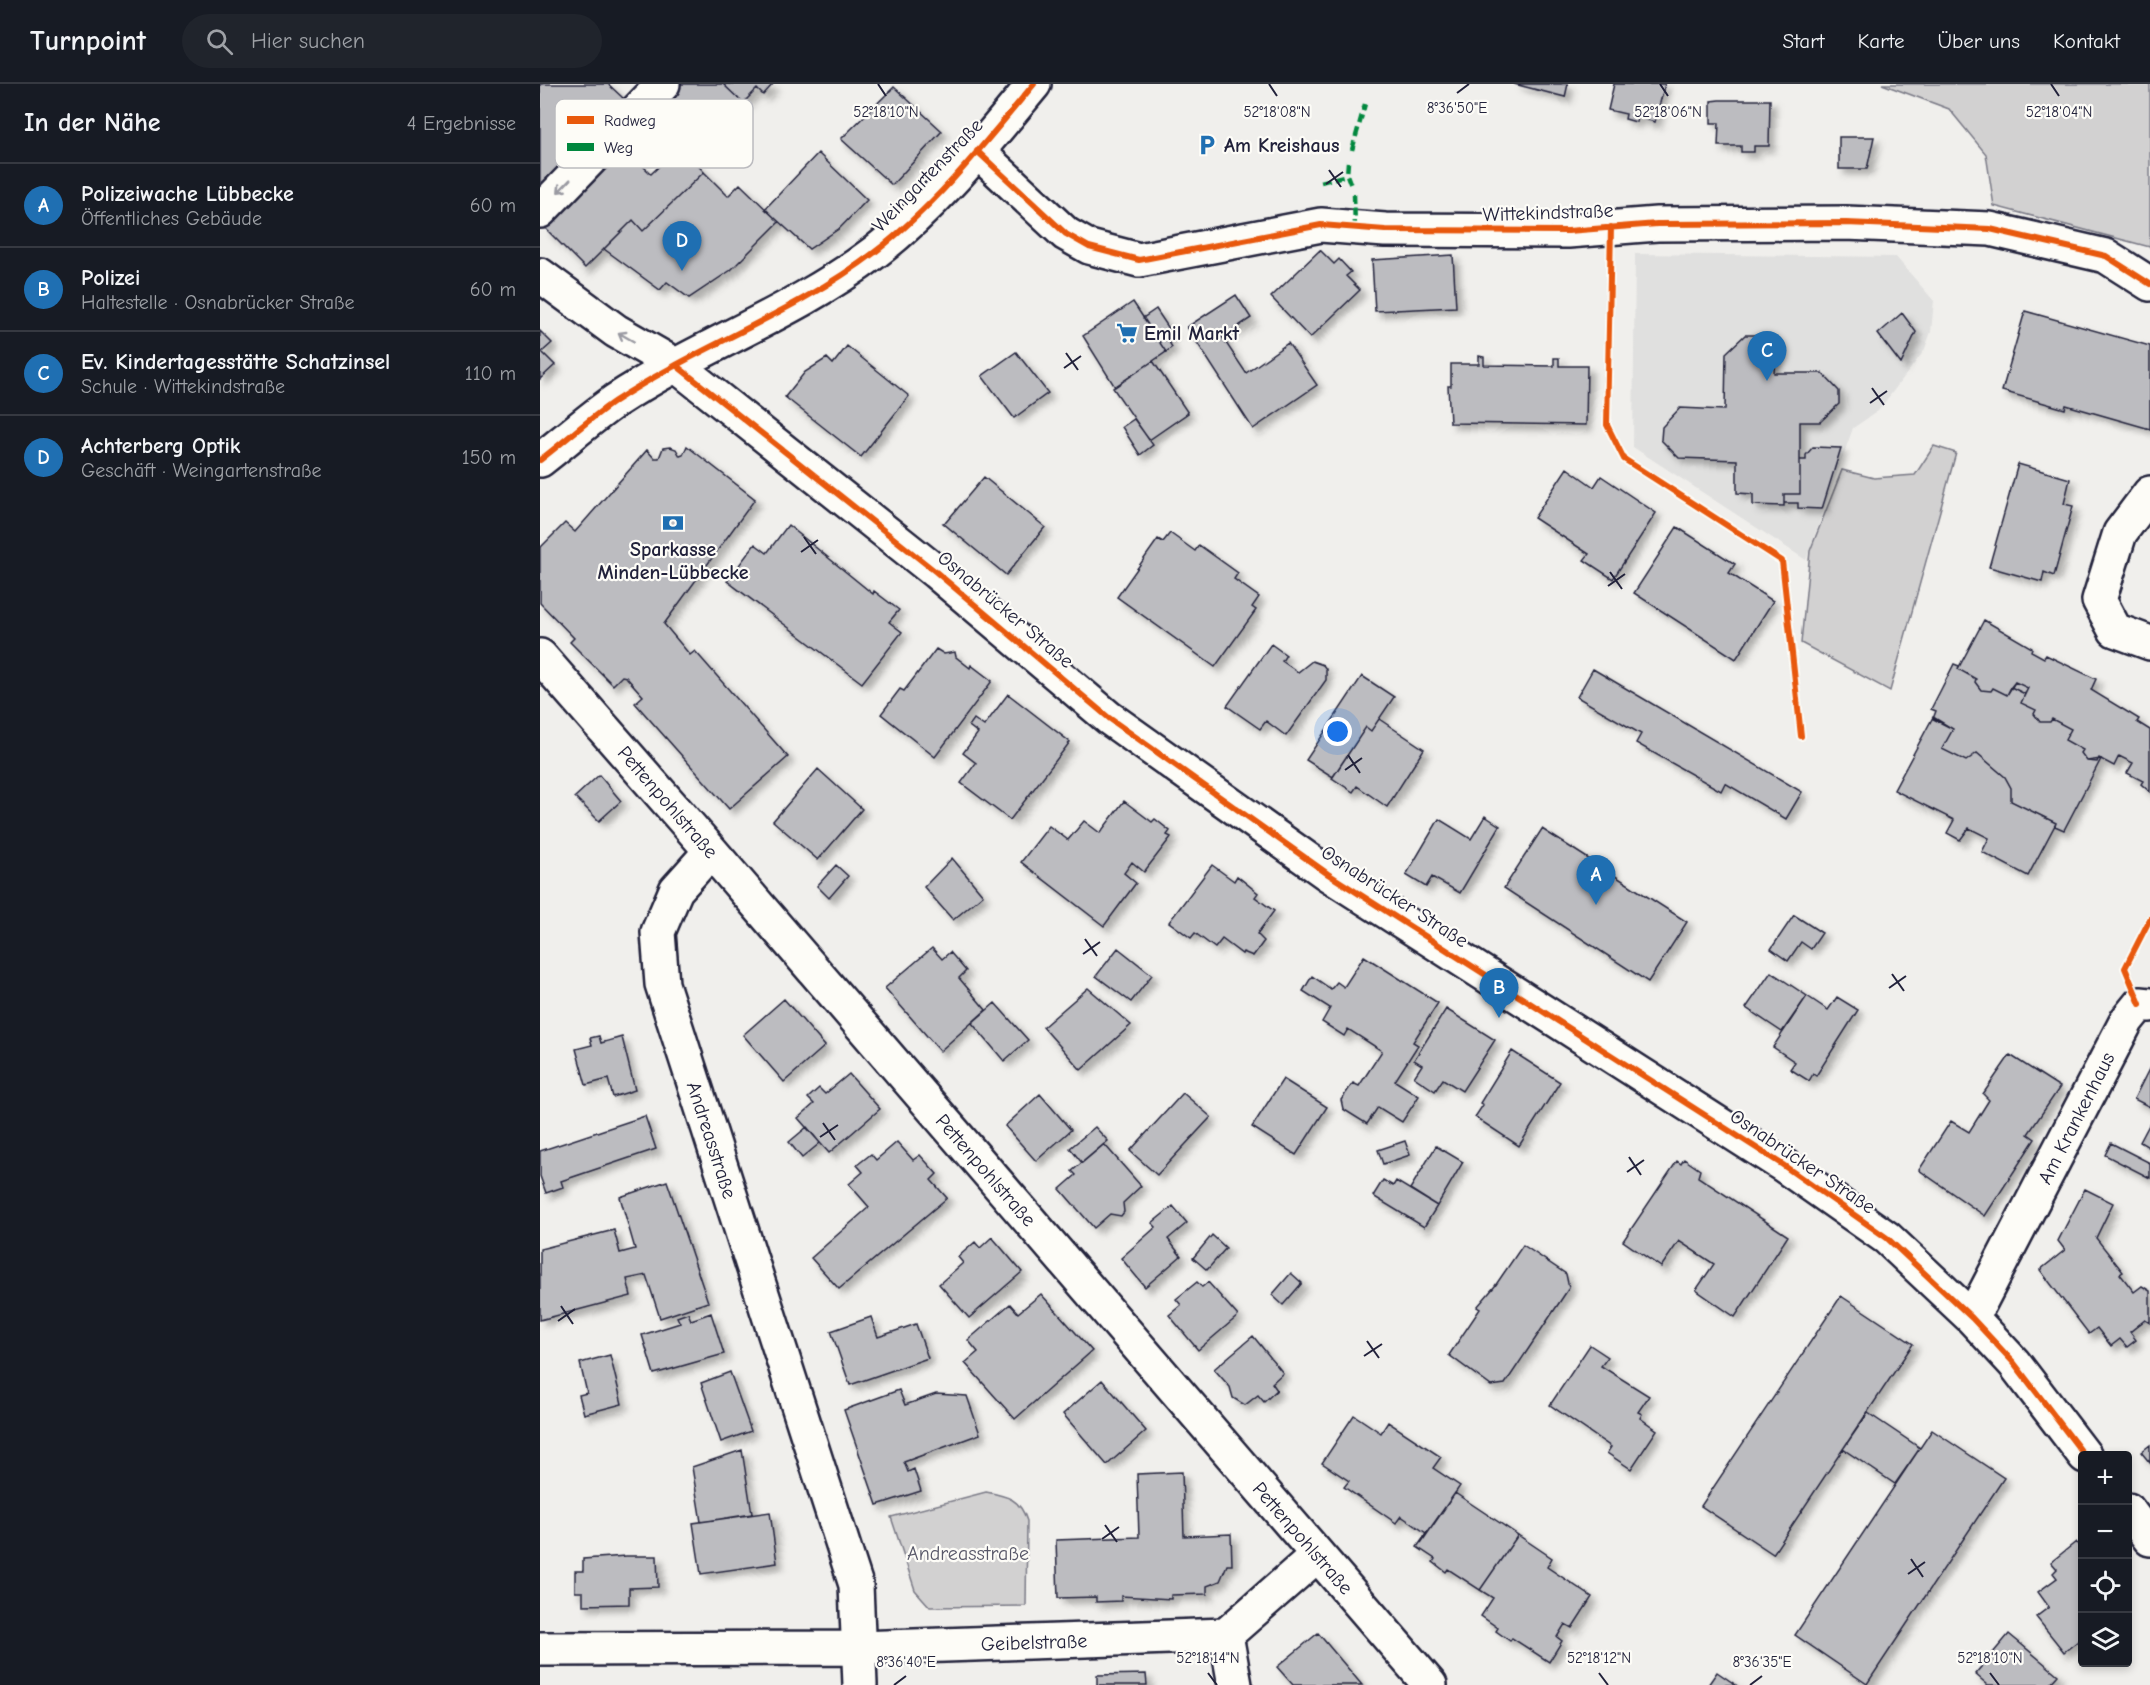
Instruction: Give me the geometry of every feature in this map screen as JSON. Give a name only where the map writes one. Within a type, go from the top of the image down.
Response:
[{"type":"street","points":[[648,99],[663,84]]},
{"type":"street","name":"Weingartenstraße","points":[[540,460],[615,402],[677,366],[805,299],[875,252],[918,214],[977,151],[1034,84]]},
{"type":"street","name":"Wittekindstraße","points":[[977,151],[1066,234],[1089,247],[1139,260],[1321,225],[1385,230],[1568,231],[1657,224],[1846,223],[1990,229],[2106,256],[2150,284]]},
{"type":"street","points":[[540,211],[582,168]]},
{"type":"street","name":"Osnabrücker Straße","points":[[540,275],[616,332],[677,366],[936,572],[1109,718],[1328,874],[1710,1118],[1887,1238],[1972,1318],[2014,1363],[2082,1451]]},
{"type":"street","points":[[2150,493],[2120,533],[2099,600],[2115,630],[2150,643]]},
{"type":"street","name":"Pettenpohlstraße","points":[[540,656],[1430,1685]]},
{"type":"street","name":"Andreasstraße","points":[[711,851],[676,890],[658,932],[662,984],[856,1585],[860,1685]]},
{"type":"street","name":"Am Krankenhaus","points":[[1972,1318],[2127,1020],[2145,1004]]},
{"type":"street","points":[[2132,1516],[2150,1539]]},
{"type":"street","points":[[1234,1685],[1226,1635],[1317,1555]]},
{"type":"street","name":"Geibelstraße","points":[[540,1649],[858,1648],[1226,1635]]},
{"type":"shaded area","points":[[1635,254],[1896,257],[1934,301],[1931,332],[1924,351],[1878,411],[1853,428],[1806,560],[1633,447]]},
{"type":"green space","points":[[1882,84],[2150,84],[2150,247],[1994,206],[1986,154],[1949,109]]},
{"type":"green space","points":[[1934,446],[1956,453],[1890,691],[1801,643],[1810,551],[1842,470],[1874,478],[1915,475]]},
{"type":"green space","name":"Andreasstraße","points":[[986,1492],[1001,1495],[1017,1503],[1027,1521],[1026,1606],[930,1607],[915,1590],[891,1517]]},
{"type":"building","points":[[540,84],[608,84],[622,99],[555,99],[555,168],[559,168],[540,189]]},
{"type":"building","points":[[681,84],[723,84],[739,99],[671,99],[669,97]]},
{"type":"building","points":[[723,84],[773,84],[763,95],[757,89],[747,99],[739,99]]},
{"type":"building","points":[[1514,84],[1568,84],[1565,97]]},
{"type":"building","points":[[1614,84],[1665,84],[1655,122],[1637,117],[1636,122],[1625,119],[1626,114],[1608,110]]},
{"type":"building","points":[[894,87],[942,131],[892,185],[841,139]]},
{"type":"building","points":[[1770,100],[1769,146],[1754,146],[1754,152],[1741,152],[1741,146],[1718,146],[1719,123],[1711,123],[1711,101]]},
{"type":"building","points":[[1839,137],[1874,137],[1867,169],[1839,169]]},
{"type":"building","points":[[818,153],[867,200],[840,228],[809,249],[765,209]]},
{"type":"building","points":[[605,168],[645,168],[651,174],[657,168],[700,168],[704,172],[643,231],[633,220],[585,268],[545,228]]},
{"type":"building","points":[[704,172],[728,196],[740,184],[779,222],[731,270],[689,298],[667,282],[660,290],[604,249],[633,220],[643,231]]},
{"type":"building","points":[[1320,250],[1334,264],[1339,259],[1351,272],[1346,276],[1360,290],[1310,338],[1271,297]]},
{"type":"building","points":[[1453,255],[1456,307],[1375,311],[1372,260]]},
{"type":"building","points":[[1236,295],[1251,318],[1222,337],[1246,373],[1288,343],[1317,385],[1253,429],[1187,327]]},
{"type":"building","points":[[1133,302],[1166,352],[1115,387],[1083,336]]},
{"type":"building","points":[[1156,309],[1172,333],[1166,337],[1172,347],[1166,352],[1143,318]]},
{"type":"building","points":[[2025,311],[2150,346],[2150,429],[2066,405],[2065,409],[2002,391]]},
{"type":"building","points":[[1902,313],[1916,332],[1901,364],[1878,334]]},
{"type":"building","points":[[540,331],[552,343],[542,352],[555,365],[540,379]]},
{"type":"building","points":[[1745,335],[1757,335],[1775,354],[1774,373],[1822,373],[1839,391],[1839,404],[1820,422],[1800,422],[1800,494],[1784,494],[1784,506],[1753,505],[1753,494],[1737,493],[1737,460],[1679,458],[1661,440],[1662,427],[1680,408],[1725,410],[1726,353]]},
{"type":"building","points":[[847,346],[909,396],[861,457],[785,397],[805,372],[827,358],[833,364]]},
{"type":"building","points":[[1016,352],[1048,393],[1014,418],[982,376]]},
{"type":"building","points":[[1479,356],[1484,357],[1484,365],[1554,366],[1554,358],[1559,358],[1559,366],[1587,366],[1586,425],[1450,423],[1448,386],[1451,386],[1451,364],[1479,364]]},
{"type":"building","points":[[1153,361],[1188,413],[1149,440],[1113,388]]},
{"type":"building","points":[[1134,419],[1153,445],[1140,455],[1122,427]]},
{"type":"building","points":[[687,446],[755,499],[664,624],[690,655],[695,651],[788,757],[729,809],[635,703],[643,696],[626,677],[622,676],[613,685],[570,642],[574,638],[540,603],[540,548],[565,523],[575,532],[647,450],[654,458],[659,458],[663,448],[670,447],[676,449],[680,456],[683,455]]},
{"type":"building","points":[[1813,447],[1841,448],[1822,509],[1798,508],[1798,503],[1784,503],[1784,494],[1800,494],[1800,460],[1806,460],[1806,455]]},
{"type":"building","points":[[2018,464],[2070,479],[2064,504],[2073,506],[2054,576],[2044,572],[2042,582],[1989,567]]},
{"type":"building","points":[[1567,468],[1594,487],[1601,476],[1656,513],[1613,579],[1584,560],[1589,554],[1534,518]]},
{"type":"building","points":[[984,477],[1045,527],[1006,575],[943,523]]},
{"type":"building","points":[[788,525],[873,594],[874,591],[899,610],[889,622],[902,632],[862,683],[727,581],[755,544],[767,553]]},
{"type":"building","points":[[1677,527],[1735,564],[1729,573],[1773,601],[1736,659],[1634,593]]},
{"type":"building","points":[[1170,533],[1195,551],[1199,545],[1238,573],[1234,579],[1259,597],[1252,607],[1256,610],[1215,667],[1117,597],[1158,539],[1163,542]]},
{"type":"building","points":[[1984,620],[2032,648],[2031,651],[2044,658],[2046,655],[2096,679],[2091,690],[2139,719],[2137,722],[2150,730],[2150,792],[2141,784],[2143,781],[2127,773],[2133,763],[2119,756],[2114,766],[2099,758],[2097,762],[2087,761],[2081,753],[2083,750],[2065,740],[2071,729],[2052,719],[2050,722],[2040,722],[2034,714],[2036,710],[2021,703],[2028,688],[2015,682],[2007,695],[1993,688],[1991,691],[1981,690],[1975,682],[1976,679],[1958,669]]},
{"type":"building","points":[[1271,644],[1286,655],[1282,661],[1298,672],[1312,661],[1323,665],[1326,669],[1326,680],[1286,736],[1266,721],[1260,729],[1227,706]]},
{"type":"building","points":[[936,649],[944,654],[955,652],[956,657],[970,668],[971,665],[992,681],[935,757],[881,714],[900,689],[904,691]]},
{"type":"building","points":[[1954,664],[1959,666],[1958,669],[1976,679],[1975,682],[1981,690],[1991,691],[1993,688],[2007,695],[2011,687],[2025,694],[2021,703],[2036,710],[2034,714],[2040,722],[2050,722],[2052,719],[2071,729],[2065,740],[2083,750],[2081,753],[2087,761],[2101,759],[2064,830],[2055,826],[2056,823],[2011,801],[2011,788],[2005,777],[1977,753],[1966,761],[1942,749],[1953,729],[1933,719],[1936,711],[1931,709]]},
{"type":"building","points":[[1593,669],[1802,792],[1786,819],[1725,783],[1721,791],[1636,743],[1641,734],[1577,697]]},
{"type":"building","points":[[1362,676],[1394,697],[1371,731],[1366,727],[1333,777],[1306,760]]},
{"type":"building","points":[[2015,682],[2028,688],[2025,694],[2011,687]]},
{"type":"building","points":[[1008,694],[1070,742],[1010,820],[961,783],[976,763],[963,753],[978,733],[969,726],[974,719],[984,726]]},
{"type":"building","points":[[1933,717],[1953,729],[1942,749],[1966,761],[1977,753],[2005,777],[2011,788],[2011,801],[2056,823],[2028,876],[1982,852],[1989,838],[1969,828],[1960,840],[1947,833],[1954,820],[1894,790]]},
{"type":"building","points":[[1379,719],[1424,749],[1387,807],[1357,786],[1353,792],[1332,778],[1366,727],[1371,731]]},
{"type":"building","points":[[818,769],[862,809],[818,860],[773,821]]},
{"type":"building","points":[[599,775],[621,801],[599,821],[575,797]]},
{"type":"building","points":[[1124,801],[1152,822],[1155,819],[1170,831],[1167,835],[1171,837],[1144,872],[1132,862],[1124,873],[1136,883],[1104,926],[1021,862],[1049,826],[1068,840],[1084,821],[1100,833]]},
{"type":"building","points":[[1485,816],[1500,826],[1460,893],[1432,877],[1426,887],[1406,875],[1439,819],[1471,839]]},
{"type":"building","points":[[1542,829],[1687,922],[1648,982],[1504,888]]},
{"type":"building","points":[[952,858],[983,895],[953,920],[924,887]]},
{"type":"building","points":[[836,865],[848,876],[829,898],[817,886]]},
{"type":"building","points":[[1212,865],[1234,881],[1237,876],[1258,893],[1255,897],[1274,911],[1257,934],[1264,941],[1253,956],[1243,952],[1242,954],[1222,939],[1215,948],[1195,933],[1191,938],[1169,922]]},
{"type":"building","points":[[1794,915],[1822,933],[1811,949],[1801,942],[1788,961],[1771,949]]},
{"type":"building","points":[[932,948],[942,959],[950,952],[966,971],[959,978],[986,1010],[940,1051],[885,988]]},
{"type":"building","points":[[1118,948],[1152,975],[1131,1002],[1096,976]]},
{"type":"building","points":[[1364,956],[1438,1003],[1413,1042],[1418,1045],[1395,1081],[1419,1096],[1402,1122],[1378,1107],[1367,1124],[1343,1109],[1341,1100],[1353,1083],[1359,1086],[1382,1051],[1348,1029],[1344,1036],[1322,1022],[1330,1008],[1303,991],[1312,976],[1331,989],[1337,982],[1344,987]]},
{"type":"building","points":[[1771,972],[1807,996],[1782,1032],[1746,1008]]},
{"type":"building","points":[[1088,988],[1131,1025],[1081,1070],[1043,1027]]},
{"type":"building","points":[[1807,996],[1828,1010],[1837,997],[1858,1010],[1816,1076],[1813,1074],[1809,1081],[1790,1069],[1795,1062],[1773,1047]]},
{"type":"building","points":[[784,999],[825,1046],[784,1082],[743,1035]]},
{"type":"building","points":[[995,1003],[1028,1040],[1004,1061],[972,1023]]},
{"type":"building","points":[[1446,1009],[1495,1040],[1462,1091],[1443,1079],[1435,1091],[1414,1077],[1422,1065],[1414,1060]]},
{"type":"building","points":[[599,1036],[601,1043],[622,1037],[635,1090],[613,1097],[608,1079],[586,1085],[576,1049],[592,1045],[590,1038]]},
{"type":"building","points":[[1512,1051],[1560,1082],[1519,1146],[1475,1117],[1483,1105],[1480,1103]]},
{"type":"building","points":[[2010,1055],[2060,1087],[2028,1134],[2035,1139],[1985,1216],[1919,1170],[1951,1121],[1969,1132],[1989,1100],[1983,1094]]},
{"type":"building","points":[[2150,1067],[2150,1107],[2134,1099]]},
{"type":"building","points":[[849,1074],[880,1109],[829,1153],[798,1118],[814,1104],[808,1098],[819,1088],[825,1094]]},
{"type":"building","points":[[1283,1079],[1327,1107],[1296,1155],[1252,1127]]},
{"type":"building","points":[[1183,1093],[1211,1117],[1157,1175],[1130,1151]]},
{"type":"building","points":[[1040,1094],[1071,1130],[1036,1161],[1005,1126]]},
{"type":"building","points":[[645,1116],[656,1149],[561,1181],[563,1187],[546,1193],[540,1176],[540,1151]]},
{"type":"building","points":[[2150,1123],[2150,1148],[2140,1142]]},
{"type":"building","points":[[807,1127],[820,1143],[802,1158],[789,1142]]},
{"type":"building","points":[[1095,1127],[1108,1141],[1082,1163],[1070,1148]]},
{"type":"building","points":[[1405,1141],[1410,1155],[1383,1164],[1378,1150]]},
{"type":"building","points":[[897,1142],[913,1160],[920,1155],[937,1174],[931,1180],[947,1198],[839,1289],[811,1258],[869,1207],[849,1184],[863,1172],[857,1165],[871,1154],[876,1160]]},
{"type":"building","points":[[2111,1143],[2150,1163],[2150,1178],[2105,1155]]},
{"type":"building","points":[[1104,1144],[1141,1186],[1123,1203],[1124,1212],[1121,1216],[1110,1214],[1094,1228],[1060,1189],[1076,1175],[1072,1171]]},
{"type":"building","points":[[1436,1146],[1463,1162],[1437,1206],[1410,1189]]},
{"type":"building","points":[[1684,1159],[1700,1170],[1698,1177],[1788,1236],[1735,1317],[1696,1290],[1714,1264],[1679,1241],[1661,1267],[1623,1241],[1677,1161],[1681,1164]]},
{"type":"building","points":[[1383,1180],[1393,1186],[1396,1181],[1437,1206],[1424,1227],[1373,1196]]},
{"type":"building","points":[[667,1181],[708,1302],[660,1318],[646,1275],[627,1279],[631,1296],[540,1320],[540,1249],[614,1230],[620,1253],[635,1249],[620,1197]]},
{"type":"building","points":[[2085,1189],[2113,1203],[2096,1238],[2123,1272],[2120,1274],[2134,1292],[2142,1286],[2150,1291],[2150,1323],[2145,1320],[2130,1332],[2136,1340],[2127,1347],[2120,1339],[2111,1346],[2097,1328],[2089,1334],[2040,1270],[2065,1250],[2058,1241]]},
{"type":"building","points":[[1173,1206],[1187,1223],[1168,1239],[1181,1256],[1145,1287],[1121,1258],[1156,1227],[1152,1223]]},
{"type":"building","points":[[1212,1235],[1226,1248],[1207,1270],[1193,1258]]},
{"type":"building","points":[[992,1237],[1022,1272],[969,1318],[939,1284],[963,1263],[958,1257],[975,1242],[980,1248]]},
{"type":"building","points":[[1523,1245],[1566,1274],[1569,1288],[1505,1384],[1491,1386],[1449,1355],[1480,1309],[1477,1307],[1495,1286]]},
{"type":"building","points":[[1291,1273],[1302,1283],[1283,1305],[1272,1295]]},
{"type":"building","points":[[1197,1282],[1202,1287],[1208,1282],[1238,1316],[1198,1350],[1169,1315],[1181,1305],[1176,1299]]},
{"type":"building","points":[[1041,1294],[1092,1351],[1015,1419],[965,1363],[978,1352],[968,1340],[1010,1304],[1018,1313]]},
{"type":"building","points":[[1841,1296],[1913,1344],[1773,1554],[1701,1506]]},
{"type":"building","points":[[688,1313],[691,1320],[711,1313],[724,1354],[654,1374],[642,1335],[680,1323],[677,1317]]},
{"type":"building","points":[[871,1317],[878,1337],[916,1324],[928,1358],[850,1385],[831,1331]]},
{"type":"building","points":[[1253,1336],[1283,1373],[1272,1383],[1277,1390],[1264,1402],[1258,1395],[1245,1405],[1233,1398],[1230,1387],[1214,1369]]},
{"type":"building","points":[[1590,1345],[1608,1357],[1601,1366],[1649,1396],[1638,1412],[1642,1414],[1640,1418],[1657,1430],[1631,1469],[1607,1453],[1611,1447],[1550,1405]]},
{"type":"building","points":[[610,1355],[622,1404],[584,1414],[579,1395],[587,1393],[580,1363]]},
{"type":"building","points":[[730,1372],[751,1431],[721,1442],[701,1383]]},
{"type":"building","points":[[1102,1380],[1146,1431],[1107,1465],[1063,1414]]},
{"type":"building","points":[[899,1390],[905,1405],[936,1394],[967,1396],[980,1434],[904,1462],[908,1472],[914,1469],[921,1491],[877,1505],[844,1410]]},
{"type":"building","points":[[1868,1413],[1920,1448],[1895,1484],[1843,1449]]},
{"type":"building","points":[[1354,1415],[1381,1433],[1388,1422],[1441,1457],[1433,1468],[1460,1486],[1421,1543],[1426,1533],[1401,1516],[1396,1523],[1344,1487],[1349,1481],[1322,1463]]},
{"type":"building","points":[[1932,1430],[2004,1478],[1867,1684],[1795,1635]]},
{"type":"building","points":[[2150,1445],[2150,1463],[2141,1452]]},
{"type":"building","points":[[742,1450],[752,1514],[701,1522],[692,1467]]},
{"type":"building","points":[[1182,1472],[1184,1536],[1231,1534],[1232,1565],[1227,1565],[1220,1581],[1207,1586],[1207,1594],[1171,1595],[1171,1599],[1121,1596],[1121,1601],[1096,1602],[1096,1597],[1058,1598],[1056,1540],[1139,1537],[1137,1474]]},
{"type":"building","points":[[1455,1493],[1518,1535],[1480,1590],[1448,1569],[1446,1572],[1433,1562],[1435,1559],[1417,1547]]},
{"type":"building","points":[[770,1512],[777,1563],[701,1574],[693,1523]]},
{"type":"building","points":[[1518,1535],[1552,1558],[1547,1567],[1592,1597],[1572,1628],[1565,1624],[1557,1637],[1562,1641],[1549,1662],[1512,1638],[1510,1641],[1496,1631],[1498,1628],[1481,1616],[1493,1598],[1480,1590]]},
{"type":"building","points":[[2076,1542],[2078,1545],[2078,1641],[2064,1652],[2036,1617],[2049,1607],[2038,1592],[2057,1578],[2053,1573],[2057,1569],[2051,1562]]},
{"type":"building","points":[[657,1556],[658,1587],[629,1588],[629,1604],[583,1605],[583,1592],[575,1592],[575,1571],[583,1571],[583,1559]]},
{"type":"building","points":[[1318,1633],[1362,1685],[1293,1685],[1277,1667]]},
{"type":"building","points":[[2009,1634],[2058,1675],[2049,1685],[1988,1685],[1975,1674]]},
{"type":"building","points":[[1717,1672],[1736,1685],[1708,1685]]},
{"type":"building","points":[[1146,1674],[1147,1685],[1097,1685],[1097,1675]]},
{"type":"marked path","points":[[1352,150],[1365,104]]},
{"type":"marked path","points":[[1348,162],[1347,175],[1352,188]]},
{"type":"marked path","points":[[1321,182],[1347,175]]},
{"type":"marked path","points":[[1354,194],[1355,228]]},
{"type":"cycle path","points":[[540,460],[596,415],[647,381],[812,293],[875,252],[939,194],[1034,84]]},
{"type":"cycle path","points":[[977,151],[1066,234],[1089,247],[1139,260],[1321,225],[1385,230],[1568,231],[1657,224],[1846,223],[1990,229],[2106,256],[2150,284]]},
{"type":"cycle path","points":[[1611,227],[1607,425],[1624,459],[1782,561],[1801,736]]},
{"type":"cycle path","points":[[677,366],[936,572],[1109,718],[1328,874],[1783,1165],[1887,1238],[1972,1318],[2014,1363],[2081,1451]]},
{"type":"cycle path","points":[[2140,1004],[2125,968],[2150,919]]},
{"type":"place","name":"Am Kreishaus","points":[[1207,145]]},
{"type":"place","name":"Achterberg Optik","points":[[682,271]]},
{"type":"place","name":"Emil Markt","points":[[1127,333]]},
{"type":"place","name":"Ev. Kindertagesstätte Schatzinsel","points":[[1767,381]]},
{"type":"place","name":"Sparkasse Minden-Lübbecke","points":[[673,523]]},
{"type":"place","name":"Polizeiwache Lübbecke","points":[[1596,905]]},
{"type":"place","name":"Polizei","points":[[1499,1018]]}]
